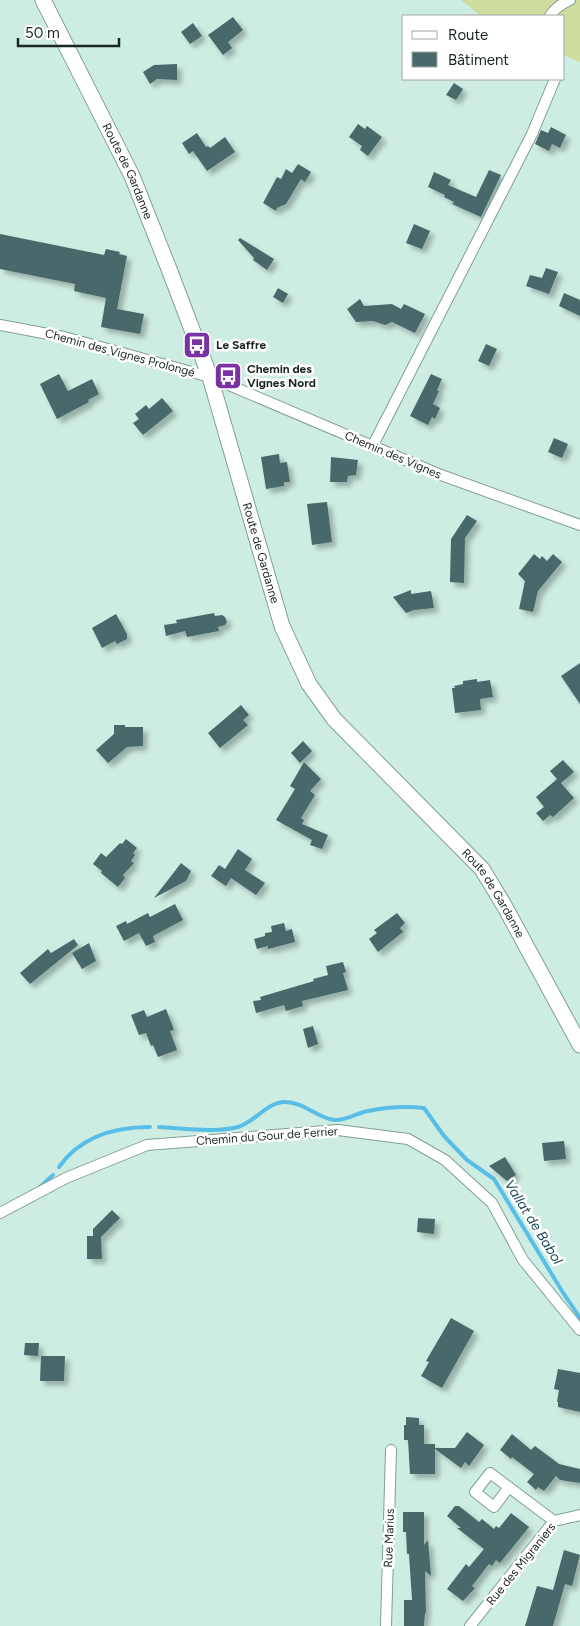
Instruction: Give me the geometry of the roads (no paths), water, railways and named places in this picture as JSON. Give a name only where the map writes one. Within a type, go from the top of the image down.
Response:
[{"type":"street","name":"Route de Gardanne","points":[[43,0],[132,176],[169,269],[210,377],[282,626],[309,684],[334,719],[482,869],[505,907],[580,1045]]},
{"type":"street","points":[[551,15],[554,10],[570,0]]},
{"type":"street","points":[[372,447],[532,134],[555,80]]},
{"type":"street","name":"Chemin des Vignes Prolongé","points":[[0,325],[64,337],[210,377]]},
{"type":"street","name":"Chemin des Vignes","points":[[210,377],[441,475],[580,524]]},
{"type":"street","name":"Chemin du Gour de Ferrier","points":[[0,1214],[66,1178],[148,1145],[338,1130],[408,1139],[445,1160],[492,1203],[524,1260],[580,1330]]},
{"type":"street","name":"Rue Marius","points":[[386,1626],[391,1450]]},
{"type":"street","points":[[509,1487],[554,1521]]},
{"type":"street","name":"Rue des Migraniers","points":[[470,1626],[554,1521],[580,1515]]},
{"type":"waterway","name":"Vallat de Babol","points":[[159,1127],[210,1130],[229,1129],[250,1121],[272,1105],[285,1102],[298,1105],[328,1119],[335,1120],[382,1109],[424,1108],[444,1136],[467,1160],[494,1179],[580,1318]]},
{"type":"waterway","name":"Vallat de Babol","points":[[59,1167],[77,1148],[99,1136],[124,1129],[150,1127]]},
{"type":"waterway","name":"Vallat de Babol","points":[[40,1187],[53,1175]]},
{"type":"place","name":"Le Saffre","points":[[197,345]]},
{"type":"place","name":"Chemin des Vignes Nord","points":[[228,376]]}]
